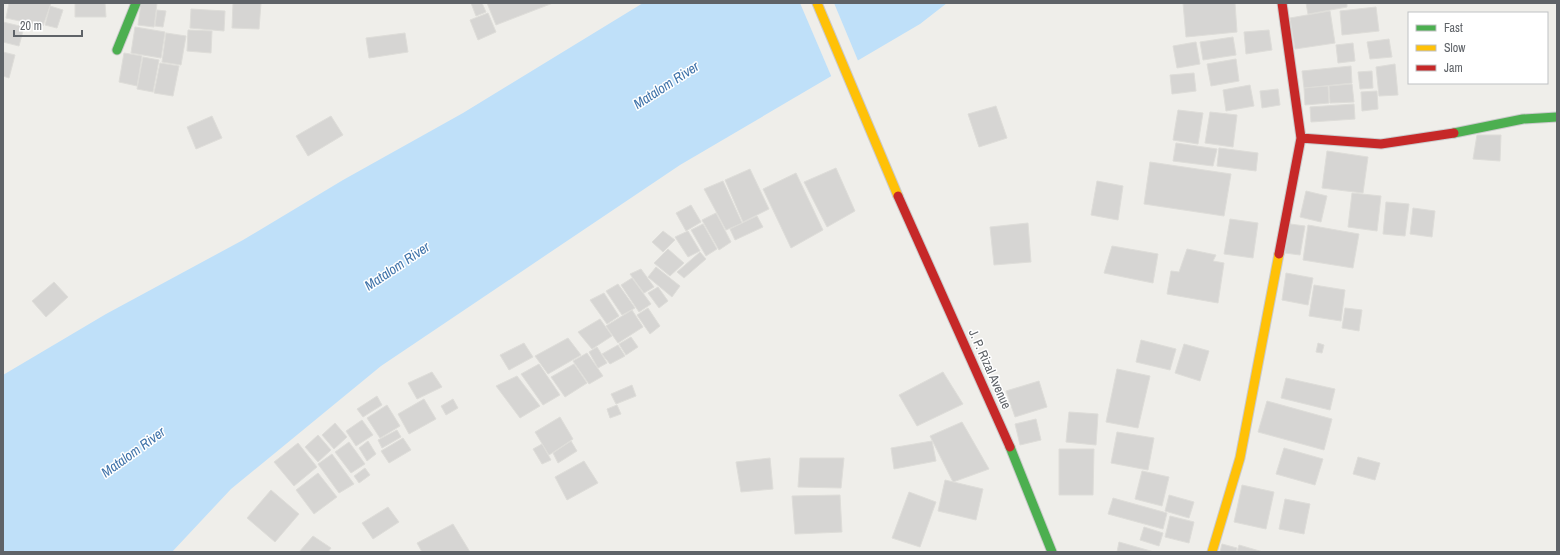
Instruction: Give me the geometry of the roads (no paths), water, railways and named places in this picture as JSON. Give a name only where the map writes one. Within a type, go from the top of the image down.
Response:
[{"type":"street","points":[[117,50],[136,3]]},
{"type":"street","name":"J. P. Rizal Avenue","points":[[817,3],[899,198],[997,416],[1052,552]]},
{"type":"street","points":[[1212,552],[1240,458],[1301,138],[1282,3]]},
{"type":"street","points":[[1301,138],[1381,144],[1465,131],[1524,119],[1557,117]]},
{"type":"water","name":"Matalom River","points":[[643,3],[947,3],[920,24],[680,165],[381,366],[231,489],[172,552],[3,552],[3,375],[106,314],[243,240],[343,180],[463,113]]}]
